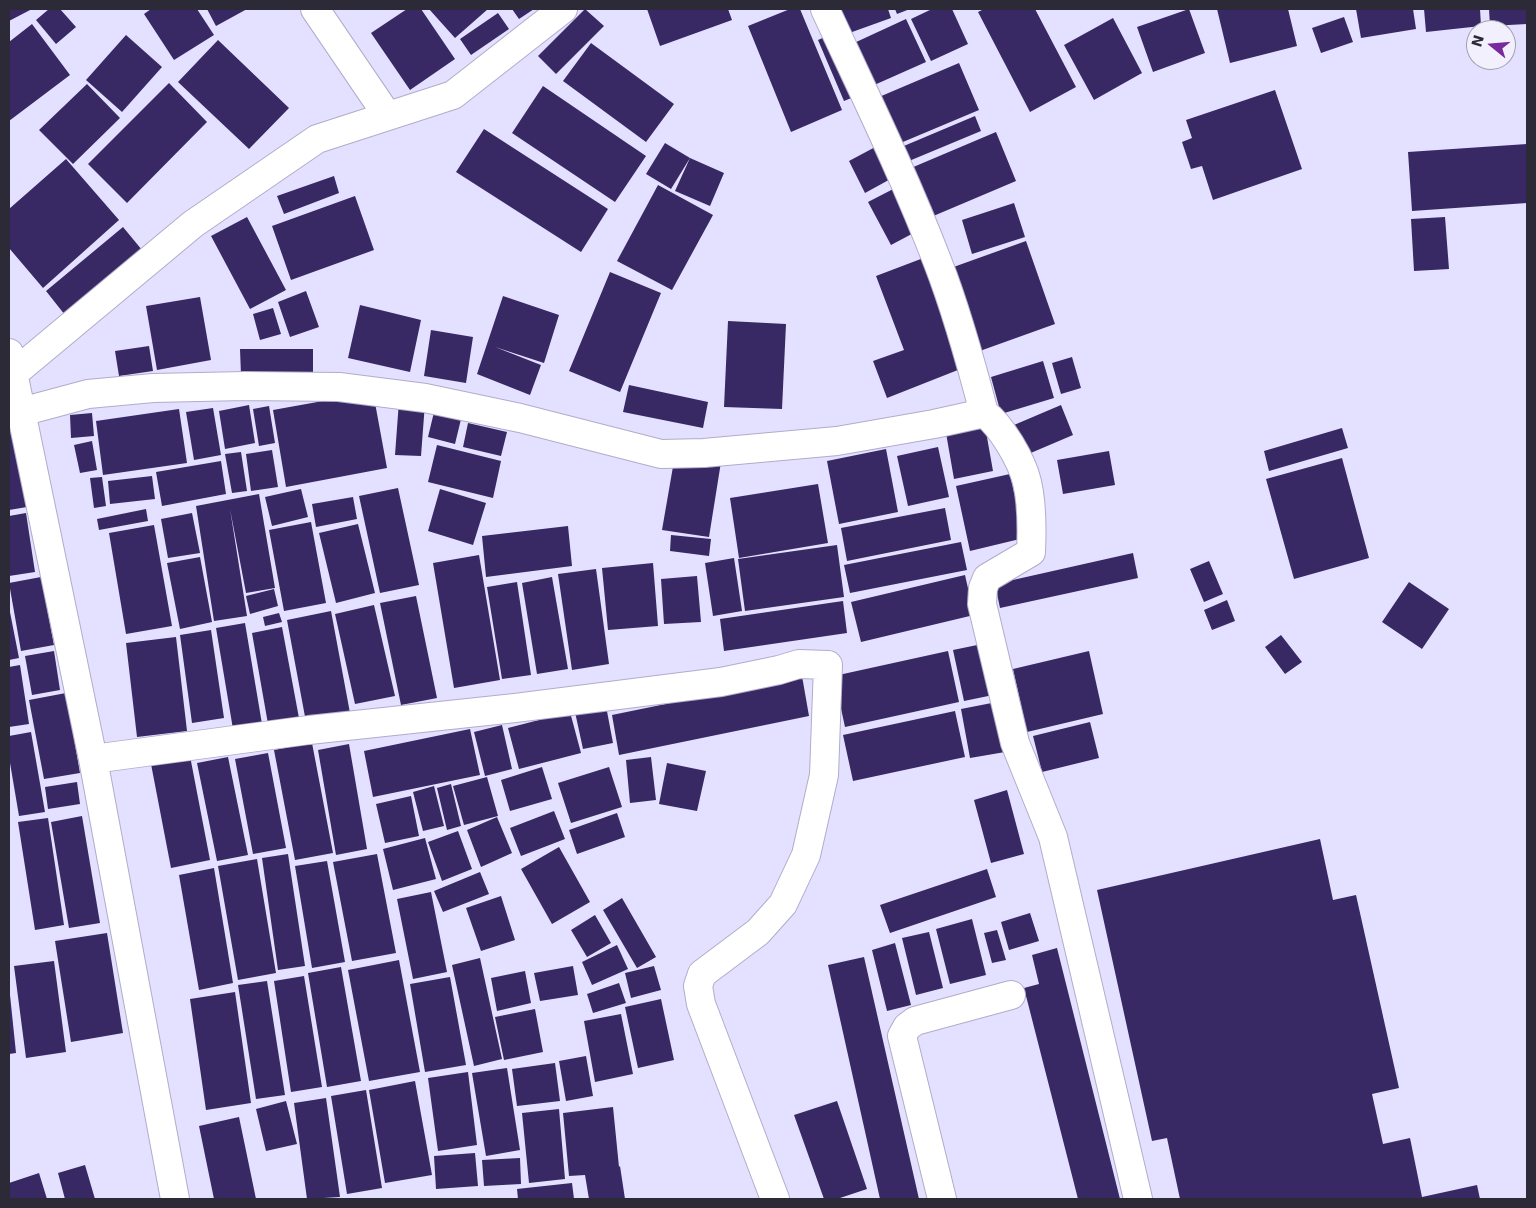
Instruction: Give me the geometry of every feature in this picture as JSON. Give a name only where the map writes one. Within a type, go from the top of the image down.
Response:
[{"type":"street","points":[[315,9],[387,115]]},
{"type":"street","points":[[13,384],[185,230],[317,139],[453,95],[563,9]]},
{"type":"street","points":[[825,9],[902,176],[939,265],[968,352],[984,413],[992,418],[1011,444],[1027,481],[1032,527],[1032,552],[987,578],[983,588],[982,604],[1015,743],[1053,836],[1138,1199]]},
{"type":"street","points":[[13,384],[88,394],[153,388],[245,386],[339,387],[424,398],[520,418],[661,454],[704,453],[838,441],[984,413]]},
{"type":"street","points":[[13,384],[92,760],[175,1199]]},
{"type":"street","points":[[92,760],[309,730],[515,708],[721,682],[799,664],[828,665],[824,775],[806,855],[783,904],[758,932],[702,974],[698,986],[701,1004],[775,1199]]},
{"type":"street","points":[[942,1199],[902,1036],[907,1027],[915,1021],[1012,995]]},
{"type":"building","points":[[9,9],[32,9],[9,21]]},
{"type":"building","points":[[49,9],[60,9],[76,27],[56,44],[36,20]]},
{"type":"building","points":[[151,9],[197,9],[214,35],[174,60],[144,14]]},
{"type":"building","points":[[207,9],[247,9],[216,26]]},
{"type":"building","points":[[407,9],[421,9],[455,59],[410,90],[371,33]]},
{"type":"building","points":[[429,9],[488,9],[455,38]]},
{"type":"building","points":[[512,9],[534,9],[519,19]]},
{"type":"building","points":[[585,9],[604,26],[556,74],[538,56]]},
{"type":"building","points":[[647,9],[728,9],[732,20],[660,46]]},
{"type":"building","points":[[790,9],[800,9],[842,110],[791,132],[748,26]]},
{"type":"building","points":[[831,9],[888,9],[891,18],[841,36]]},
{"type":"building","points":[[895,9],[910,9],[897,14]]},
{"type":"building","points":[[932,9],[952,9],[968,44],[931,61],[911,19]]},
{"type":"building","points":[[984,9],[1035,9],[1076,87],[1030,112],[978,12]]},
{"type":"building","points":[[1189,9],[1205,53],[1153,72],[1137,27]]},
{"type":"building","points":[[1217,9],[1288,9],[1297,46],[1230,63]]},
{"type":"building","points":[[1356,9],[1413,9],[1416,29],[1361,38]]},
{"type":"building","points":[[1424,9],[1480,9],[1481,20],[1466,20],[1466,28],[1426,32]]},
{"type":"building","points":[[1489,9],[1527,9],[1527,24],[1516,25],[1516,20],[1490,20]]},
{"type":"building","points":[[498,13],[509,29],[471,55],[460,39]]},
{"type":"building","points":[[1344,17],[1353,42],[1321,53],[1312,28]]},
{"type":"building","points":[[1113,18],[1142,73],[1094,100],[1064,45]]},
{"type":"building","points":[[906,19],[926,62],[872,86],[854,43]]},
{"type":"building","points":[[32,24],[70,75],[9,121],[9,42]]},
{"type":"building","points":[[836,32],[861,94],[844,101],[818,40]]},
{"type":"building","points":[[126,35],[162,67],[122,112],[86,80]]},
{"type":"building","points":[[218,40],[289,108],[249,149],[178,82]]},
{"type":"building","points":[[591,43],[674,104],[646,142],[563,81]]},
{"type":"building","points":[[959,63],[979,110],[891,147],[872,100]]},
{"type":"building","points":[[169,83],[207,122],[127,203],[88,164]]},
{"type":"building","points":[[87,84],[120,118],[73,164],[39,130]]},
{"type":"building","points":[[543,86],[646,156],[615,202],[512,133]]},
{"type":"building","points":[[1275,90],[1302,169],[1213,200],[1202,166],[1191,169],[1182,142],[1192,138],[1186,120]]},
{"type":"building","points":[[975,116],[981,131],[897,166],[892,151]]},
{"type":"building","points":[[484,129],[608,209],[581,252],[456,172]]},
{"type":"building","points":[[996,132],[1016,181],[931,217],[911,168]]},
{"type":"building","points":[[665,143],[690,158],[671,189],[646,174]]},
{"type":"building","points":[[1527,144],[1527,203],[1412,211],[1408,152]]},
{"type":"building","points":[[879,145],[896,176],[865,193],[849,161]]},
{"type":"building","points":[[690,158],[724,173],[710,206],[675,191]]},
{"type":"building","points":[[66,159],[119,220],[43,288],[9,248],[9,209]]},
{"type":"building","points":[[334,176],[339,193],[284,214],[277,196]]},
{"type":"building","points":[[658,185],[713,215],[672,290],[617,261]]},
{"type":"building","points":[[901,185],[923,228],[891,245],[868,202]]},
{"type":"building","points":[[355,196],[374,250],[291,280],[272,226]]},
{"type":"building","points":[[1014,203],[1025,237],[972,254],[962,220]]},
{"type":"building","points":[[247,217],[286,290],[250,309],[211,236]]},
{"type":"building","points":[[1445,217],[1449,269],[1414,271],[1411,219]]},
{"type":"building","points":[[123,227],[142,250],[65,315],[46,291]]},
{"type":"building","points":[[1026,241],[1055,324],[977,352],[948,269]]},
{"type":"building","points":[[926,257],[968,366],[887,398],[873,361],[904,350],[876,276]]},
{"type":"building","points":[[610,272],[661,293],[620,392],[569,371]]},
{"type":"building","points":[[306,291],[319,327],[290,337],[278,302]]},
{"type":"building","points":[[503,296],[559,315],[544,363],[495,347],[541,365],[530,395],[477,374]]},
{"type":"building","points":[[200,297],[211,360],[157,370],[146,306]]},
{"type":"building","points":[[360,305],[421,320],[410,372],[348,358]]},
{"type":"building","points":[[273,308],[281,334],[260,340],[253,314]]},
{"type":"building","points":[[728,321],[786,324],[782,409],[724,407]]},
{"type":"building","points":[[431,330],[473,337],[466,383],[424,376]]},
{"type":"building","points":[[149,346],[153,371],[119,376],[115,351]]},
{"type":"building","points":[[240,349],[313,349],[313,375],[241,375]]},
{"type":"building","points":[[1072,357],[1081,388],[1061,394],[1052,363]]},
{"type":"building","points":[[1043,361],[1054,398],[1001,414],[991,377]]},
{"type":"building","points":[[629,385],[708,402],[703,428],[623,412]]},
{"type":"building","points":[[373,392],[387,468],[286,487],[273,410]]},
{"type":"building","points":[[399,401],[425,403],[421,456],[395,455]]},
{"type":"building","points":[[249,405],[255,443],[225,449],[219,411]]},
{"type":"building","points":[[1061,405],[1073,435],[1026,455],[1014,425]]},
{"type":"building","points":[[269,406],[275,443],[259,446],[253,409]]},
{"type":"building","points":[[213,408],[221,455],[194,460],[186,412]]},
{"type":"building","points":[[435,408],[462,415],[455,444],[428,437]]},
{"type":"building","points":[[179,409],[187,463],[103,475],[96,421]]},
{"type":"building","points":[[92,413],[94,436],[71,438],[70,415]]},
{"type":"building","points":[[468,423],[507,432],[501,456],[463,447]]},
{"type":"building","points":[[985,426],[993,471],[954,479],[946,433]]},
{"type":"building","points":[[1342,428],[1348,448],[1269,471],[1264,451]]},
{"type":"building","points":[[13,431],[27,507],[9,510],[9,432]]},
{"type":"building","points":[[92,441],[97,470],[80,473],[74,445]]},
{"type":"building","points":[[437,445],[501,461],[493,498],[428,482]]},
{"type":"building","points":[[938,447],[949,497],[908,506],[897,456]]},
{"type":"building","points":[[886,449],[898,512],[839,524],[827,461]]},
{"type":"building","points":[[272,450],[278,487],[251,491],[246,454]]},
{"type":"building","points":[[1109,451],[1115,485],[1063,494],[1057,460]]},
{"type":"building","points":[[241,452],[247,491],[232,493],[225,454]]},
{"type":"building","points":[[675,455],[721,462],[709,537],[662,530]]},
{"type":"building","points":[[1342,458],[1369,558],[1294,579],[1266,479]]},
{"type":"building","points":[[221,461],[226,494],[162,506],[156,472]]},
{"type":"building","points":[[1010,474],[1024,538],[970,551],[956,486]]},
{"type":"building","points":[[152,476],[155,499],[110,504],[108,481]]},
{"type":"building","points":[[102,477],[106,506],[94,508],[90,478]]},
{"type":"building","points":[[818,484],[828,543],[739,558],[730,498]]},
{"type":"building","points":[[398,488],[419,585],[380,593],[359,496]]},
{"type":"building","points":[[301,489],[308,517],[272,526],[265,497]]},
{"type":"building","points":[[440,489],[486,503],[473,545],[428,531]]},
{"type":"building","points":[[259,494],[275,588],[246,593],[230,509],[247,616],[214,621],[196,506]]},
{"type":"building","points":[[353,497],[357,519],[316,527],[312,504]]},
{"type":"building","points":[[945,508],[951,540],[847,561],[841,528]]},
{"type":"building","points":[[146,509],[148,521],[99,530],[97,519]]},
{"type":"building","points":[[26,513],[35,572],[9,576],[9,516]]},
{"type":"building","points":[[192,513],[200,553],[168,558],[161,519]]},
{"type":"building","points":[[311,522],[326,603],[284,611],[269,530]]},
{"type":"building","points":[[358,524],[375,593],[336,603],[319,533]]},
{"type":"building","points":[[154,525],[172,626],[126,634],[109,533]]},
{"type":"building","points":[[568,526],[572,566],[486,577],[482,536]]},
{"type":"building","points":[[671,535],[711,539],[709,556],[670,551]]},
{"type":"building","points":[[961,542],[967,570],[850,593],[844,565]]},
{"type":"building","points":[[837,545],[844,597],[745,611],[738,559]]},
{"type":"building","points":[[1133,553],[1138,578],[1000,608],[995,584]]},
{"type":"building","points":[[479,555],[500,680],[454,688],[433,563]]},
{"type":"building","points":[[200,557],[212,622],[180,629],[167,563]]},
{"type":"building","points":[[734,558],[742,611],[713,616],[705,563]]},
{"type":"building","points":[[1209,561],[1223,594],[1204,602],[1190,569]]},
{"type":"building","points":[[653,563],[658,626],[608,630],[602,568]]},
{"type":"building","points":[[596,569],[609,664],[572,670],[558,574]]},
{"type":"building","points":[[965,575],[974,615],[861,642],[851,602]]},
{"type":"building","points":[[697,576],[701,622],[664,624],[661,579]]},
{"type":"building","points":[[41,577],[54,645],[21,651],[9,583]]},
{"type":"building","points":[[552,577],[568,669],[537,674],[522,583]]},
{"type":"building","points":[[517,582],[531,675],[502,679],[487,587]]},
{"type":"building","points":[[1409,582],[1449,609],[1422,649],[1382,622]]},
{"type":"building","points":[[274,589],[278,606],[250,614],[246,596]]},
{"type":"building","points":[[416,596],[437,698],[401,705],[380,603]]},
{"type":"building","points":[[1227,600],[1235,621],[1212,630],[1204,610]]},
{"type":"building","points":[[843,601],[847,633],[724,651],[720,619]]},
{"type":"building","points":[[374,605],[395,696],[355,704],[335,614]]},
{"type":"building","points":[[9,607],[19,658],[9,660]]},
{"type":"building","points":[[331,611],[350,713],[306,722],[287,620]]},
{"type":"building","points":[[279,613],[282,622],[265,626],[263,617]]},
{"type":"building","points":[[245,623],[263,730],[234,735],[216,628]]},
{"type":"building","points":[[282,627],[299,718],[268,724],[252,633]]},
{"type":"building","points":[[211,630],[224,718],[192,723],[180,635]]},
{"type":"building","points":[[1281,635],[1302,662],[1285,674],[1265,647]]},
{"type":"building","points":[[176,637],[187,731],[137,737],[126,643]]},
{"type":"building","points":[[987,643],[998,694],[964,701],[953,650]]},
{"type":"building","points":[[54,651],[60,690],[32,695],[25,656]]},
{"type":"building","points":[[948,651],[959,702],[845,727],[834,676]]},
{"type":"building","points":[[1089,651],[1103,714],[1027,732],[1013,669]]},
{"type":"building","points":[[20,665],[29,724],[9,727],[9,667]]},
{"type":"building","points":[[802,676],[809,716],[619,755],[612,715]]},
{"type":"building","points":[[66,693],[80,773],[44,779],[29,700]]},
{"type":"building","points":[[1002,701],[1011,751],[970,758],[961,709]]},
{"type":"building","points":[[606,706],[613,743],[583,749],[575,712]]},
{"type":"building","points":[[955,711],[965,757],[853,781],[843,735]]},
{"type":"building","points":[[570,712],[581,753],[519,769],[508,728]]},
{"type":"building","points":[[1090,722],[1099,758],[1042,772],[1033,736]]},
{"type":"building","points":[[502,725],[512,769],[485,776],[474,732]]},
{"type":"building","points":[[470,729],[480,775],[373,797],[364,751]]},
{"type":"building","points":[[31,732],[45,812],[19,816],[9,757],[9,736]]},
{"type":"building","points":[[312,743],[333,853],[295,860],[274,750]]},
{"type":"building","points":[[349,744],[367,849],[336,855],[318,750]]},
{"type":"building","points":[[268,753],[286,848],[253,854],[235,759]]},
{"type":"building","points":[[190,756],[210,860],[171,868],[151,764]]},
{"type":"building","points":[[228,757],[248,855],[217,861],[197,763]]},
{"type":"building","points":[[651,757],[656,800],[630,803],[626,760]]},
{"type":"building","points":[[667,763],[706,771],[697,811],[659,804]]},
{"type":"building","points":[[542,767],[552,799],[510,811],[501,780]]},
{"type":"building","points":[[609,767],[622,807],[571,823],[558,783]]},
{"type":"building","points":[[487,777],[498,816],[464,825],[453,786]]},
{"type":"building","points":[[77,782],[80,804],[48,809],[45,787]]},
{"type":"building","points":[[451,784],[461,826],[447,830],[437,788]]},
{"type":"building","points":[[434,786],[444,826],[423,831],[413,792]]},
{"type":"building","points":[[1007,790],[1024,854],[991,863],[974,800]]},
{"type":"building","points":[[411,796],[419,836],[385,843],[376,804]]},
{"type":"building","points":[[554,811],[565,839],[521,856],[510,828]]},
{"type":"building","points":[[617,813],[625,837],[577,854],[569,830]]},
{"type":"building","points":[[82,816],[100,923],[69,928],[51,822]]},
{"type":"building","points":[[497,817],[512,853],[481,867],[467,830]]},
{"type":"building","points":[[48,818],[64,925],[35,930],[18,822]]},
{"type":"building","points":[[458,831],[472,869],[442,881],[428,842]]},
{"type":"building","points":[[425,838],[436,879],[393,890],[383,849]]},
{"type":"building","points":[[1320,839],[1333,900],[1356,895],[1399,1088],[1372,1094],[1383,1144],[1410,1138],[1422,1197],[1477,1185],[1480,1199],[1180,1199],[1167,1138],[1152,1141],[1097,890]]},
{"type":"building","points":[[559,847],[590,902],[552,924],[521,869]]},
{"type":"building","points":[[288,854],[305,966],[278,970],[262,858]]},
{"type":"building","points":[[377,854],[396,953],[352,961],[333,862]]},
{"type":"building","points":[[257,859],[276,973],[238,980],[218,866]]},
{"type":"building","points":[[327,861],[345,962],[312,968],[295,866]]},
{"type":"building","points":[[214,868],[233,983],[199,990],[179,875]]},
{"type":"building","points":[[987,869],[996,897],[890,933],[880,905]]},
{"type":"building","points":[[480,872],[489,894],[443,912],[434,891]]},
{"type":"building","points":[[431,892],[447,972],[413,979],[397,899]]},
{"type":"building","points":[[501,896],[515,940],[481,951],[466,908]]},
{"type":"building","points":[[622,898],[656,957],[637,968],[603,910]]},
{"type":"building","points":[[1030,913],[1039,941],[1009,950],[1001,922]]},
{"type":"building","points":[[595,915],[611,943],[587,957],[571,930]]},
{"type":"building","points":[[972,919],[986,975],[950,984],[936,929]]},
{"type":"building","points":[[997,930],[1006,960],[992,963],[984,933]]},
{"type":"building","points":[[929,932],[943,988],[916,995],[902,938]]},
{"type":"building","points":[[107,933],[123,1033],[71,1042],[55,941]]},
{"type":"building","points":[[895,943],[911,1005],[887,1011],[872,950]]},
{"type":"building","points":[[617,945],[628,969],[592,985],[582,962]]},
{"type":"building","points":[[1057,948],[1120,1199],[1078,1199],[1024,988],[1039,984],[1032,955]]},
{"type":"building","points":[[864,957],[919,1199],[880,1199],[828,965]]},
{"type":"building","points":[[480,958],[502,1059],[474,1066],[452,965]]},
{"type":"building","points":[[399,960],[420,1072],[369,1081],[348,970]]},
{"type":"building","points":[[54,961],[66,1052],[26,1058],[14,966]]},
{"type":"building","points":[[573,966],[578,995],[540,1001],[534,973]]},
{"type":"building","points":[[654,966],[661,990],[631,998],[625,973]]},
{"type":"building","points":[[341,967],[361,1081],[327,1087],[308,973]]},
{"type":"building","points":[[525,971],[531,1003],[497,1011],[491,978]]},
{"type":"building","points":[[304,976],[322,1087],[291,1092],[274,981]]},
{"type":"building","points":[[450,977],[466,1065],[425,1072],[410,984]]},
{"type":"building","points":[[267,981],[285,1095],[256,1099],[238,985]]},
{"type":"building","points":[[619,983],[626,1003],[593,1013],[587,994]]},
{"type":"building","points":[[235,992],[251,1103],[206,1110],[190,999]]},
{"type":"building","points":[[9,995],[16,1053],[9,1054]]},
{"type":"building","points":[[661,999],[674,1060],[638,1068],[625,1007]]},
{"type":"building","points":[[535,1009],[543,1052],[504,1060],[495,1017]]},
{"type":"building","points":[[621,1014],[633,1074],[595,1082],[584,1021]]},
{"type":"building","points":[[586,1056],[593,1096],[566,1101],[559,1061]]},
{"type":"building","points":[[555,1063],[560,1101],[517,1106],[512,1069]]},
{"type":"building","points":[[507,1068],[520,1150],[486,1156],[472,1073]]},
{"type":"building","points":[[468,1072],[477,1145],[438,1151],[428,1078]]},
{"type":"building","points":[[415,1081],[432,1175],[385,1183],[369,1090]]},
{"type":"building","points":[[366,1090],[382,1188],[347,1194],[331,1096]]},
{"type":"building","points":[[326,1098],[340,1197],[307,1199],[294,1103]]},
{"type":"building","points":[[286,1101],[297,1144],[266,1151],[256,1109]]},
{"type":"building","points":[[837,1101],[867,1189],[837,1199],[824,1199],[794,1115]]},
{"type":"building","points":[[613,1107],[619,1167],[625,1199],[589,1199],[585,1175],[569,1176],[563,1113]]},
{"type":"building","points":[[559,1109],[565,1179],[529,1183],[522,1113]]},
{"type":"building","points":[[239,1117],[256,1199],[214,1199],[199,1126]]},
{"type":"building","points":[[475,1153],[478,1186],[436,1189],[434,1156]]},
{"type":"building","points":[[520,1158],[521,1184],[484,1186],[482,1160]]},
{"type":"building","points":[[85,1165],[95,1199],[65,1199],[58,1173]]},
{"type":"building","points":[[39,1173],[47,1199],[9,1199],[9,1183]]},
{"type":"building","points":[[572,1183],[574,1199],[518,1199],[517,1189]]}]
